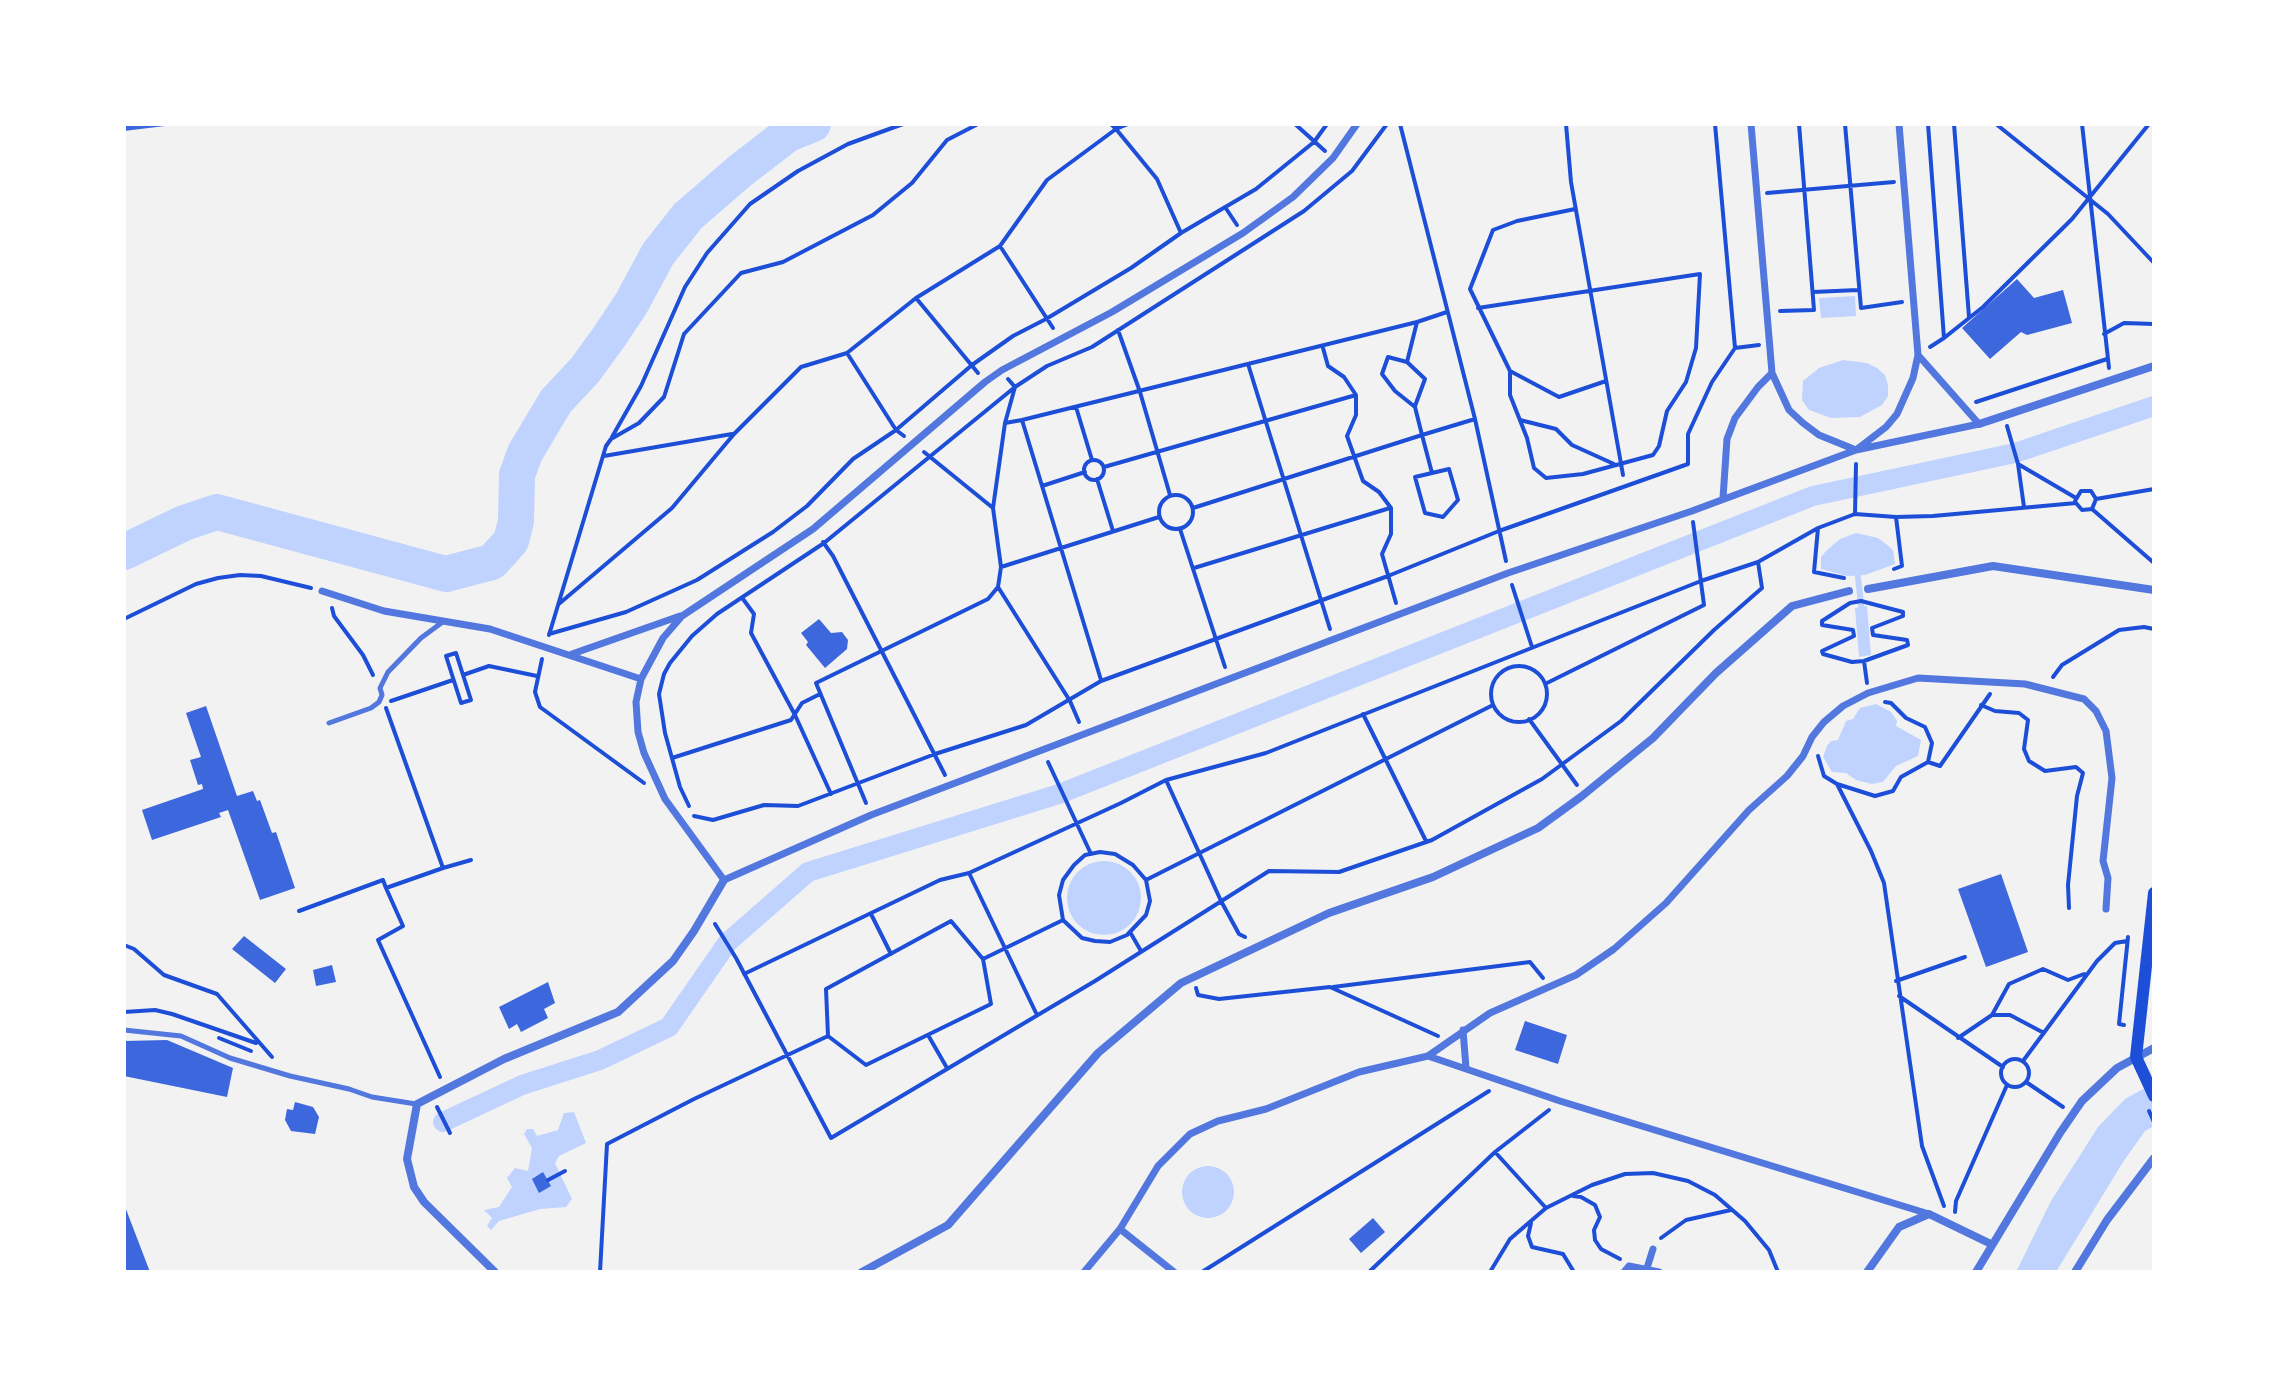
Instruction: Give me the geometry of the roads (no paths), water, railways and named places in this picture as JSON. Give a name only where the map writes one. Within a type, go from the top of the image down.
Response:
[{"type":"main road","points":[[2154,893],[2136,1057],[2154,1096]]},
{"type":"street","points":[[572,654],[682,616],[813,529],[1002,370],[1112,312],[1243,233],[1293,197],[1333,158],[1357,124]]},
{"type":"street","points":[[1751,124],[1772,373],[1789,410],[1803,423],[1819,435],[1856,450]]},
{"type":"street","points":[[1856,450],[1886,427],[1897,414],[1913,378],[1918,355],[1899,124]]},
{"type":"street","points":[[1918,355],[1979,424]]},
{"type":"street","points":[[495,1272],[424,1202],[414,1187],[407,1159],[417,1104],[504,1059],[618,1012],[673,961],[724,880],[871,815],[1508,573],[1856,450],[1979,424],[2154,366]]},
{"type":"street","points":[[1723,498],[1727,439],[1735,418],[1745,402],[1772,373]]},
{"type":"street","points":[[1868,589],[1993,566],[2154,590]]},
{"type":"street","points":[[862,1272],[948,1225],[1098,1053],[1181,983],[1329,913],[1433,877],[1538,828],[1653,738],[1716,673],[1792,606],[1849,591]]},
{"type":"street","points":[[325,592],[384,611],[490,629],[641,679]]},
{"type":"street","points":[[682,616],[663,638],[641,679],[636,702],[638,732],[665,799],[724,880]]},
{"type":"street","points":[[1084,1272],[1120,1229],[1158,1166],[1190,1134],[1218,1121],[1266,1109],[1359,1072],[1428,1056],[1490,1013],[1576,975],[1614,949],[1666,903],[1749,810],[1787,776],[1824,722],[1843,706],[1868,693],[1918,678],[2025,684],[2084,699],[2096,711],[2106,731],[2112,778],[2103,861],[2108,878],[2106,909]]},
{"type":"street","points":[[1463,1030],[1466,1068]]},
{"type":"street","points":[[1976,1272],[2082,1101],[2117,1068],[2154,1048]]},
{"type":"street","points":[[1428,1056],[1560,1101],[1929,1214],[1991,1244]]},
{"type":"street","points":[[2075,1272],[2107,1220],[2154,1158]]},
{"type":"street","points":[[1867,1272],[1899,1227],[1929,1214]]},
{"type":"street","points":[[1120,1229],[1174,1272]]},
{"type":"street","points":[[1647,1268],[1653,1249]]},
{"type":"street","points":[[1622,1260],[1626,1269],[1647,1268],[1659,1272]]},
{"type":"lane","points":[[329,723],[371,708],[379,702],[383,679],[400,659],[444,621]]},
{"type":"lane","points":[[124,1030],[181,1036],[230,1058],[290,1076],[372,1097],[417,1104]]},
{"type":"water","points":[[1855,296],[1856,316],[1821,318],[1819,298]]},
{"type":"water","points":[[1843,360],[1867,363],[1885,375],[1888,396],[1882,405],[1860,417],[1831,418],[1809,410],[1802,400],[1803,381],[1819,368]]},
{"type":"water","points":[[1856,533],[1878,538],[1886,544],[1893,550],[1895,564],[1865,575],[1847,576],[1821,569],[1821,557],[1827,550],[1840,539]]},
{"type":"water","points":[[1867,606],[1871,655],[1859,657],[1855,608]]},
{"type":"water","points":[[1876,704],[1891,712],[1897,721],[1896,726],[1921,740],[1918,756],[1896,766],[1883,782],[1872,784],[1856,780],[1846,773],[1832,772],[1823,757],[1827,746],[1831,741],[1838,740],[1846,721],[1853,719],[1860,708]]},
{"type":"water","points":[[1104,861],[1118,864],[1130,872],[1138,884],[1141,898],[1138,912],[1130,924],[1118,932],[1104,935],[1090,932],[1078,924],[1070,912],[1067,898],[1070,884],[1078,872],[1090,864]]},
{"type":"water","points":[[2154,1083],[2154,1126],[2145,1131],[2123,1162],[2056,1272],[2016,1272],[2051,1201],[2098,1127],[2125,1099]]},
{"type":"water","points":[[574,1112],[586,1143],[559,1156],[555,1163],[572,1199],[566,1207],[540,1209],[499,1221],[491,1230],[487,1226],[492,1218],[484,1210],[499,1207],[512,1187],[507,1178],[515,1168],[528,1171],[532,1148],[524,1134],[527,1129],[533,1129],[537,1136],[558,1130],[564,1113]]},
{"type":"water","points":[[1208,1166],[1227,1173],[1234,1192],[1227,1211],[1208,1218],[1189,1211],[1182,1192],[1189,1173]]},
{"type":"waterway","points":[[124,552],[184,523],[217,512],[446,574],[492,562],[511,541],[516,521],[517,475],[525,453],[556,401],[585,370],[609,337],[658,254],[688,216],[740,171],[788,134],[813,124]]},
{"type":"waterway","points":[[443,1122],[522,1085],[600,1060],[669,1027],[728,942],[808,872],[1059,794],[1813,496],[2015,453],[2154,406]]},
{"type":"waterway","points":[[1857,569],[1862,613]]}]
